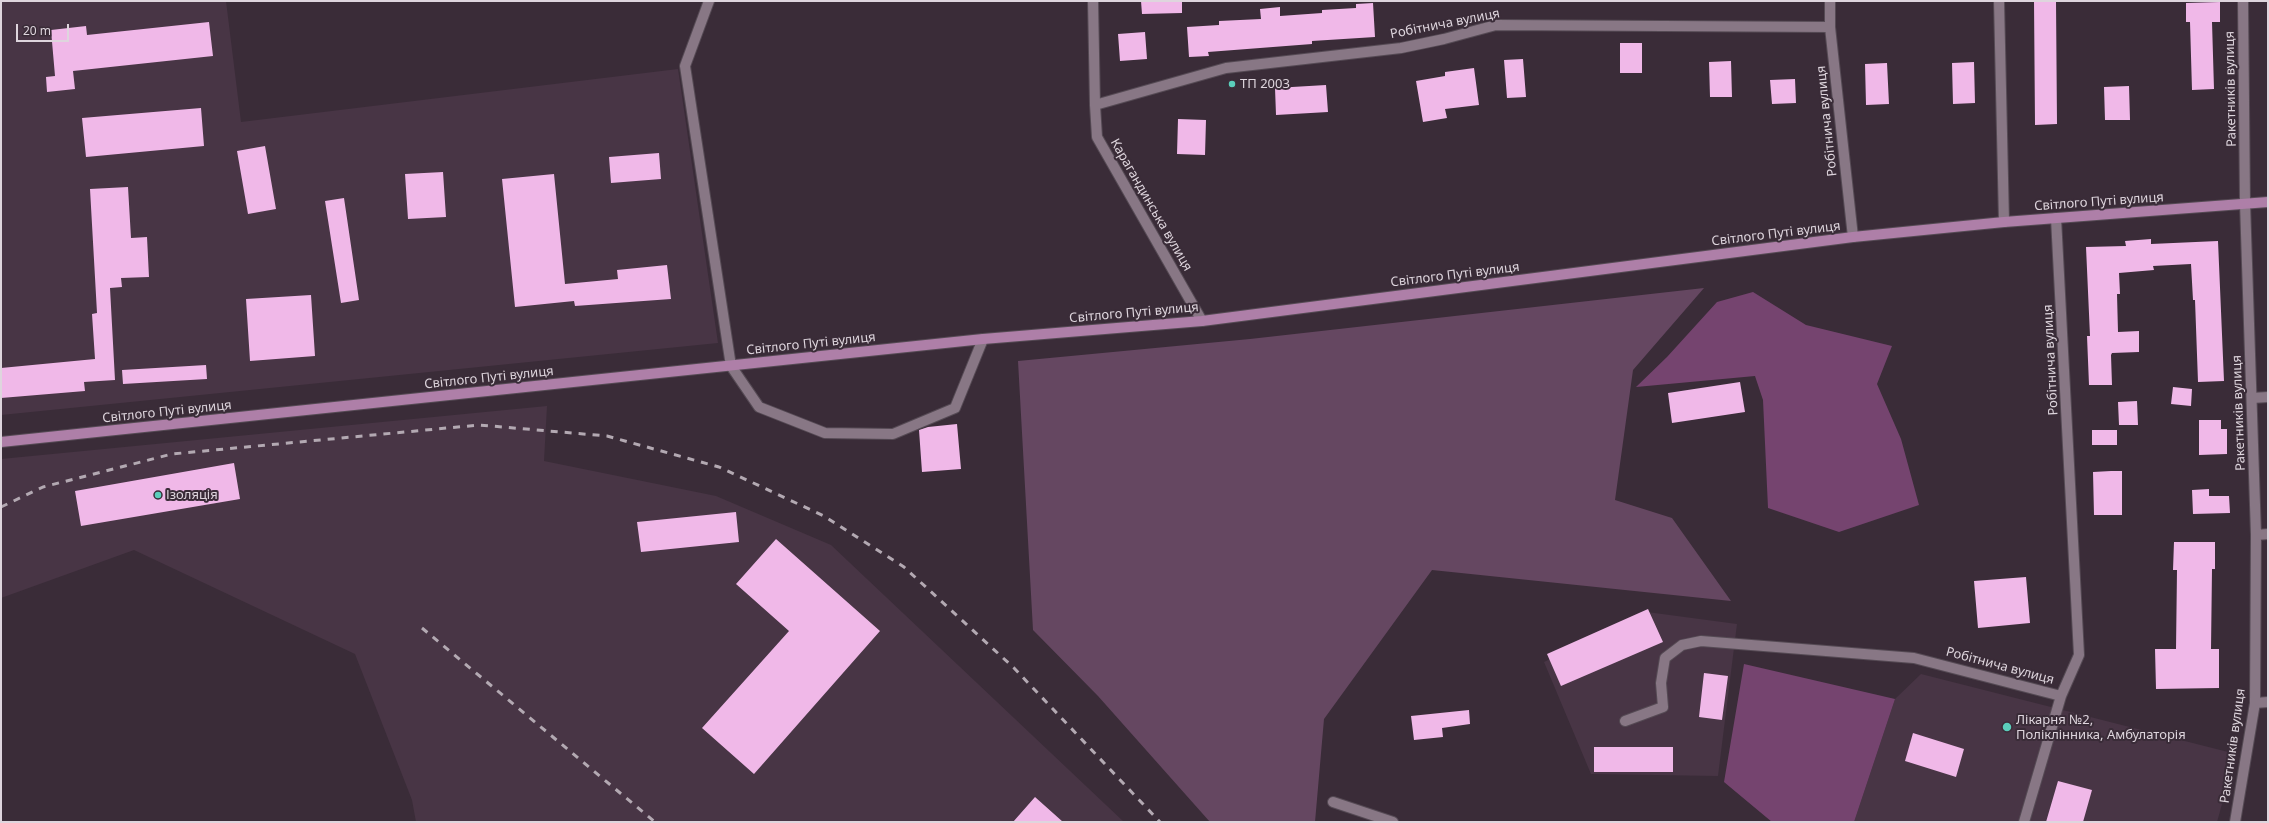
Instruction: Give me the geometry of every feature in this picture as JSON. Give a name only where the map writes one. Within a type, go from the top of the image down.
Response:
[{"type":"main road","name":"Світлого Путі вулиця","points":[[1,442],[983,339],[1202,321],[1853,237],[2004,222],[2268,202]]},
{"type":"street","points":[[709,1],[685,66],[731,366],[759,407],[825,433],[893,434],[955,408],[983,339]]},
{"type":"street","name":"Карагандинська вулиця","points":[[1092,1],[1094,105],[1098,137],[1202,321]]},
{"type":"street","name":"Робітнича вулиця","points":[[1830,1],[1830,27],[1853,237]]},
{"type":"street","points":[[1999,1],[2004,222]]},
{"type":"street","name":"Ракетників вулиця","points":[[2235,822],[2255,703],[2256,535],[2246,203],[2243,1]]},
{"type":"street","name":"Робітнича вулиця","points":[[1094,105],[1226,68],[1401,48],[1444,39],[1496,25],[1830,27]]},
{"type":"street","name":"Робітнича вулиця","points":[[1625,721],[1663,707],[1661,683],[1665,658],[1682,645],[1701,641],[1914,658],[2061,696],[2079,655],[2056,218]]},
{"type":"street","points":[[2252,398],[2268,397]]},
{"type":"street","points":[[2256,535],[2268,534]]},
{"type":"street","points":[[2024,822],[2061,696]]},
{"type":"street","points":[[2255,703],[2268,702]]},
{"type":"street","points":[[1333,802],[1393,822]]},
{"type":"shaded area","points":[[1,1],[226,1],[241,122],[678,69],[718,343],[1,415]]},
{"type":"shaded area","points":[[1704,288],[1633,370],[1615,500],[1672,518],[1731,601],[1432,570],[1324,719],[1315,822],[1210,822],[1098,696],[1033,630],[1018,361],[1250,339]]},
{"type":"shaded area","points":[[1753,292],[1806,325],[1892,346],[1877,384],[1901,439],[1919,505],[1839,532],[1768,508],[1763,400],[1755,376],[1636,387],[1667,357],[1717,302]]},
{"type":"shaded area","points":[[547,406],[544,461],[716,496],[831,545],[1124,822],[416,822],[412,800],[355,654],[134,550],[1,598],[1,459]]},
{"type":"shaded area","points":[[1647,612],[1737,624],[1718,776],[1591,774],[1544,662]]},
{"type":"shaded area","points":[[1744,664],[1895,699],[1854,822],[1772,822],[1724,782]]},
{"type":"shaded area","name":"Лікарня №2, Поліклінника, Амбулаторія","points":[[1921,674],[2236,754],[2217,822],[1854,822],[1895,699]]},
{"type":"building","points":[[1141,1],[1182,1],[1182,13],[1142,14]]},
{"type":"building","points":[[2034,1],[2056,1],[2057,124],[2035,125]]},
{"type":"building","points":[[2220,2],[2220,22],[2212,22],[2214,89],[2192,90],[2190,22],[2186,22],[2186,3]]},
{"type":"building","points":[[1373,3],[1375,37],[1312,41],[1312,44],[1208,52],[1209,56],[1189,57],[1187,27],[1219,25],[1219,21],[1261,19],[1260,9],[1280,7],[1280,16],[1322,13],[1322,10],[1356,8],[1356,4]]},
{"type":"building","points":[[209,22],[213,56],[73,71],[75,89],[47,92],[46,77],[55,76],[51,30],[86,26],[87,35]]},
{"type":"building","points":[[1145,32],[1147,59],[1120,61],[1118,34]]},
{"type":"building","points":[[1620,43],[1642,43],[1642,73],[1620,73]]},
{"type":"building","points":[[1523,59],[1526,97],[1507,98],[1504,60]]},
{"type":"building","points":[[1731,61],[1732,97],[1710,97],[1709,62]]},
{"type":"building","points":[[1974,62],[1975,103],[1953,104],[1952,63]]},
{"type":"building","points":[[1887,63],[1889,104],[1866,105],[1865,64]]},
{"type":"building","points":[[1474,68],[1479,105],[1445,109],[1447,118],[1423,122],[1416,81],[1445,76],[1445,72]]},
{"type":"building","points":[[1795,79],[1796,103],[1772,104],[1770,80]]},
{"type":"building","points":[[1326,85],[1328,112],[1276,115],[1275,88]]},
{"type":"building","points":[[2129,86],[2130,120],[2105,120],[2104,87]]},
{"type":"building","points":[[201,108],[204,146],[86,157],[82,118]]},
{"type":"building","points":[[1178,119],[1206,120],[1205,155],[1177,154]]},
{"type":"building","points":[[265,146],[276,209],[248,214],[237,151]]},
{"type":"building","points":[[659,153],[661,179],[611,183],[609,157]]},
{"type":"building","points":[[443,172],[446,217],[408,219],[405,174]]},
{"type":"building","points":[[554,174],[565,284],[618,279],[617,270],[667,265],[671,299],[575,306],[574,301],[515,307],[502,179]]},
{"type":"building","points":[[128,187],[131,238],[147,237],[149,277],[121,278],[122,287],[110,288],[115,380],[84,382],[85,391],[1,398],[1,368],[95,359],[92,314],[97,313],[90,189]]},
{"type":"building","points":[[344,198],[359,300],[341,303],[325,201]]},
{"type":"building","points":[[2151,239],[2151,244],[2218,241],[2224,381],[2198,382],[2195,300],[2193,300],[2191,264],[2153,266],[2154,270],[2119,273],[2120,294],[2117,294],[2118,332],[2139,331],[2139,352],[2112,353],[2112,385],[2089,385],[2087,336],[2090,336],[2086,247],[2126,246],[2125,241]]},
{"type":"building","points":[[311,295],[315,356],[250,361],[246,299]]},
{"type":"building","points":[[206,365],[207,379],[123,384],[122,370]]},
{"type":"building","points":[[1740,382],[1745,412],[1672,423],[1668,393]]},
{"type":"building","points":[[2173,387],[2192,389],[2191,406],[2171,404]]},
{"type":"building","points":[[2137,401],[2138,425],[2119,425],[2118,402]]},
{"type":"building","points":[[2199,420],[2221,420],[2221,429],[2227,429],[2227,454],[2199,455]]},
{"type":"building","points":[[957,424],[961,469],[922,472],[919,430],[928,427]]},
{"type":"building","points":[[2092,430],[2117,430],[2117,445],[2092,445]]},
{"type":"building","name":"Ізоляція","points":[[234,463],[240,499],[81,526],[75,491]]},
{"type":"building","points":[[2122,471],[2122,515],[2094,515],[2093,472]]},
{"type":"building","points":[[2209,489],[2209,496],[2229,496],[2230,513],[2193,514],[2192,490]]},
{"type":"building","points":[[736,512],[739,542],[641,552],[637,522]]},
{"type":"building","points":[[776,539],[880,631],[754,774],[702,728],[789,631],[736,584]]},
{"type":"building","points":[[2174,542],[2215,542],[2215,569],[2212,569],[2211,649],[2219,649],[2219,688],[2156,689],[2155,649],[2176,649],[2177,570],[2173,570]]},
{"type":"building","points":[[2026,577],[2030,623],[1978,628],[1974,581]]},
{"type":"building","points":[[1648,609],[1663,642],[1561,686],[1547,654]]},
{"type":"building","points":[[1704,673],[1728,676],[1722,720],[1699,717]]},
{"type":"building","points":[[1469,710],[1470,724],[1442,728],[1443,737],[1414,740],[1411,716]]},
{"type":"building","points":[[1913,733],[1964,749],[1956,777],[1905,761]]},
{"type":"building","points":[[1594,747],[1673,747],[1673,772],[1594,772]]},
{"type":"building","points":[[2058,781],[2092,790],[2083,822],[2046,822]]},
{"type":"building","points":[[1035,797],[1063,822],[1013,822]]},
{"type":"railway","points":[[1,507],[43,487],[172,454],[479,425],[607,436],[719,467],[824,516],[904,567],[1014,668],[1160,822]]},
{"type":"railway","points":[[422,628],[655,822]]},
{"type":"place","name":"ТП 2003","points":[[1232,84]]},
{"type":"place","name":"Ізоляція","points":[[158,495]]},
{"type":"place","name":"Лікарня №2, Поліклінника, Амбулаторія","points":[[2007,727]]}]
